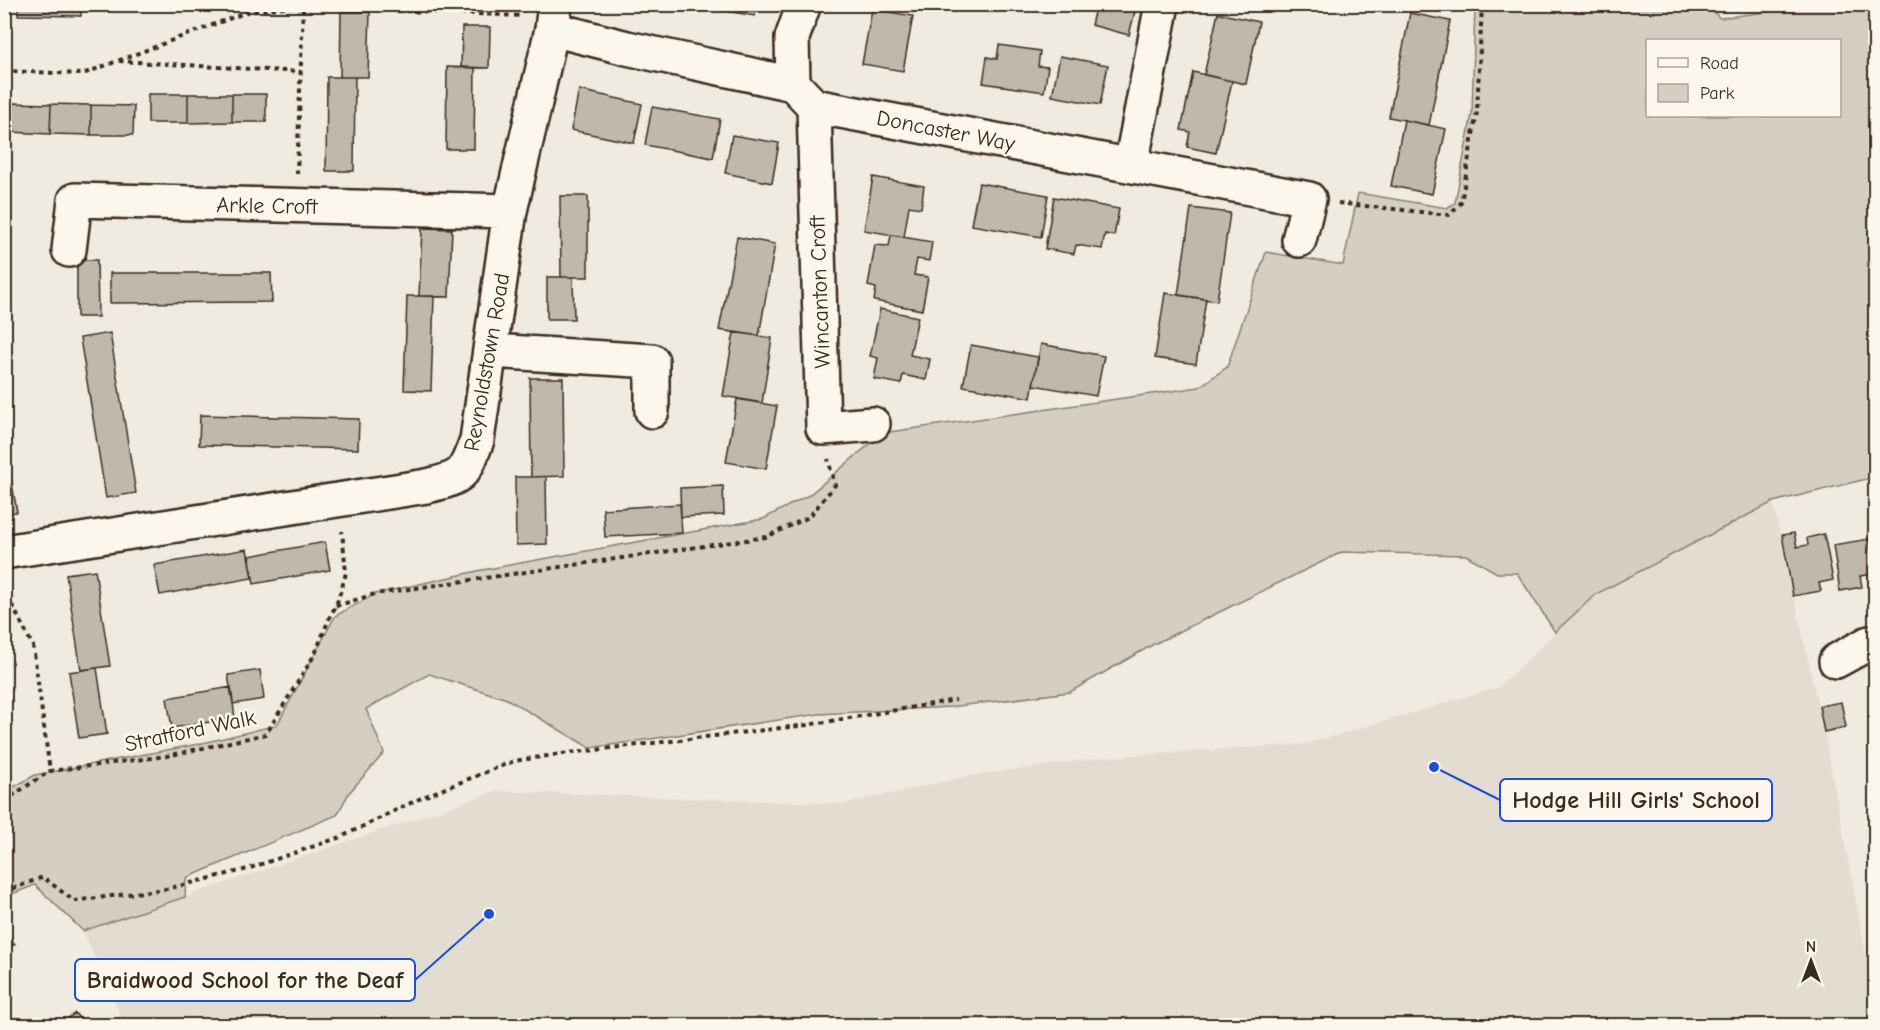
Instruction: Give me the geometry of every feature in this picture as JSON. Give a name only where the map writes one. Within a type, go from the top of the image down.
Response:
[{"type":"street","name":"Wincanton Croft","points":[[804,4],[792,38],[803,95],[823,428]]},
{"type":"street","points":[[1131,165],[1162,4]]},
{"type":"street","name":"Doncaster Way","points":[[554,17],[627,48],[803,95],[1131,165],[1310,199]]},
{"type":"street","name":"Reynoldstown Road","points":[[4,552],[427,486],[452,480],[467,468],[477,440],[510,211],[554,17]]},
{"type":"street","points":[[1299,240],[1310,199]]},
{"type":"street","name":"Arkle Croft","points":[[69,250],[75,200],[510,211]]},
{"type":"street","points":[[491,351],[652,361],[652,411]]},
{"type":"street","points":[[823,428],[873,424]]},
{"type":"street","points":[[1836,661],[1875,642]]},
{"type":"path","points":[[1310,199],[1449,215],[1461,203],[1477,112],[1482,4]]},
{"type":"path","points":[[1493,4],[1562,6],[1702,6],[1717,4]]},
{"type":"path","points":[[296,205],[303,5]]},
{"type":"path","points":[[4,72],[83,74],[247,12],[303,5],[554,17]]},
{"type":"path","points":[[117,61],[301,72]]},
{"type":"path","points":[[336,606],[375,594],[766,537],[809,517],[835,486],[823,428]]},
{"type":"path","name":"Stratford Walk","points":[[4,801],[50,771],[167,756],[266,734],[315,654],[336,606],[346,573],[339,501]]},
{"type":"path","points":[[4,589],[33,646],[50,771]]},
{"type":"path","points":[[4,892],[43,877],[74,901],[166,889],[244,870],[341,837],[423,797],[514,761],[807,726],[956,700]]},
{"type":"shaded area","points":[[1773,502],[1824,732],[1875,1002],[1875,1025],[125,1025],[83,931],[497,791],[845,804],[968,776],[1107,757],[1307,744],[1499,687],[1596,594]]},
{"type":"green space","points":[[1705,4],[1720,18],[1820,5],[1875,5],[1875,477],[1773,502],[1596,594],[1555,632],[1517,573],[1497,573],[1466,555],[1342,552],[1154,644],[1070,692],[950,707],[819,714],[590,748],[507,699],[429,674],[366,709],[384,753],[349,793],[337,815],[186,878],[185,897],[83,931],[35,885],[5,897],[5,792],[35,775],[199,744],[277,725],[335,616],[375,594],[482,570],[763,519],[809,495],[883,433],[1199,387],[1227,367],[1266,252],[1343,265],[1358,193],[1447,208],[1455,203],[1472,114],[1475,5],[1193,8],[1193,5]]},
{"type":"building","points":[[18,4],[81,4],[81,16],[18,15]]},
{"type":"building","points":[[684,4],[757,4],[755,16]]},
{"type":"building","points":[[1096,4],[1108,4],[1135,11],[1129,35],[1091,25]]},
{"type":"building","points":[[872,9],[913,16],[903,71],[862,64]]},
{"type":"building","points":[[341,12],[370,12],[368,77],[340,77]]},
{"type":"building","points":[[1218,13],[1259,22],[1246,84],[1204,75]]},
{"type":"building","points":[[1410,13],[1450,21],[1429,125],[1389,117]]},
{"type":"building","points":[[462,27],[490,27],[489,68],[461,67]]},
{"type":"building","points":[[999,45],[1040,51],[1038,66],[1048,67],[1044,92],[983,83],[987,57],[997,59]]},
{"type":"building","points":[[1060,56],[1108,65],[1100,105],[1052,96]]},
{"type":"building","points":[[447,67],[475,68],[474,149],[446,149]]},
{"type":"building","points":[[1193,72],[1232,81],[1216,153],[1187,147],[1190,132],[1181,130]]},
{"type":"building","points":[[327,77],[355,77],[354,171],[326,171]]},
{"type":"building","points":[[579,90],[642,104],[634,143],[571,130]]},
{"type":"building","points":[[148,94],[188,94],[188,123],[148,123]]},
{"type":"building","points":[[188,94],[232,94],[232,122],[188,123]]},
{"type":"building","points":[[232,94],[266,94],[266,122],[232,122]]},
{"type":"building","points":[[11,103],[51,104],[50,134],[10,132]]},
{"type":"building","points":[[51,104],[91,105],[91,135],[50,134]]},
{"type":"building","points":[[91,105],[134,106],[133,135],[91,135]]},
{"type":"building","points":[[652,107],[720,119],[713,158],[645,145]]},
{"type":"building","points":[[1404,120],[1446,129],[1432,194],[1391,186]]},
{"type":"building","points":[[732,135],[779,143],[772,183],[725,173]]},
{"type":"building","points":[[873,177],[924,186],[921,208],[909,206],[904,237],[864,230]]},
{"type":"building","points":[[979,183],[1048,195],[1041,237],[971,225]]},
{"type":"building","points":[[560,196],[588,196],[588,277],[561,277]]},
{"type":"building","points":[[1054,197],[1119,209],[1114,236],[1105,234],[1102,249],[1076,245],[1074,254],[1045,249]]},
{"type":"building","points":[[1191,208],[1230,213],[1217,301],[1178,295]]},
{"type":"building","points":[[422,228],[452,229],[449,297],[419,296]]},
{"type":"building","points":[[891,235],[932,242],[929,261],[917,259],[914,275],[928,277],[922,310],[874,301],[876,288],[868,286],[875,245],[889,246]]},
{"type":"building","points":[[737,237],[775,244],[759,336],[719,330]]},
{"type":"building","points":[[77,260],[97,260],[98,317],[77,317]]},
{"type":"building","points":[[110,273],[271,273],[272,302],[110,303]]},
{"type":"building","points":[[547,277],[573,277],[574,319],[547,319]]},
{"type":"building","points":[[1165,293],[1206,299],[1196,364],[1155,358]]},
{"type":"building","points":[[407,296],[434,296],[431,391],[404,390]]},
{"type":"building","points":[[880,309],[918,317],[910,355],[930,359],[926,380],[903,375],[901,384],[874,379],[878,358],[870,356]]},
{"type":"building","points":[[734,332],[772,338],[762,403],[723,396]]},
{"type":"building","points":[[110,333],[136,493],[106,498],[80,338]]},
{"type":"building","points":[[1041,344],[1104,356],[1096,396],[1033,385]]},
{"type":"building","points":[[971,345],[1038,357],[1031,398],[963,386]]},
{"type":"building","points":[[530,378],[563,378],[564,476],[531,477]]},
{"type":"building","points":[[737,399],[777,406],[766,469],[726,462]]},
{"type":"building","points":[[200,415],[359,419],[358,449],[199,445]]},
{"type":"building","points":[[4,438],[17,512],[4,514]]},
{"type":"building","points":[[515,477],[546,477],[547,544],[516,545]]},
{"type":"building","points":[[723,486],[724,515],[681,517],[680,488]]},
{"type":"building","points":[[680,504],[682,533],[605,537],[603,509]]},
{"type":"building","points":[[1794,533],[1797,547],[1808,545],[1807,538],[1824,534],[1833,580],[1819,583],[1821,591],[1793,596],[1782,535]]},
{"type":"building","points":[[1869,539],[1875,574],[1860,576],[1862,587],[1840,591],[1833,545]]},
{"type":"building","points":[[325,542],[330,570],[254,584],[249,556]]},
{"type":"building","points":[[247,549],[252,578],[160,595],[154,565]]},
{"type":"building","points":[[95,570],[110,666],[81,670],[66,574]]},
{"type":"building","points":[[97,668],[107,734],[79,738],[69,672]]},
{"type":"building","points":[[260,670],[264,699],[233,704],[228,675]]},
{"type":"building","points":[[231,687],[235,718],[172,728],[167,698]]},
{"type":"building","points":[[1841,702],[1846,727],[1824,732],[1819,706]]},
{"type":"building","points":[[4,931],[15,944],[4,951]]},
{"type":"building","points":[[75,1013],[85,1026],[58,1026]]},
{"type":"place","name":"Hodge Hill Girls' School","points":[[1434,767]]},
{"type":"place","name":"Braidwood School for the Deaf","points":[[489,914]]}]
